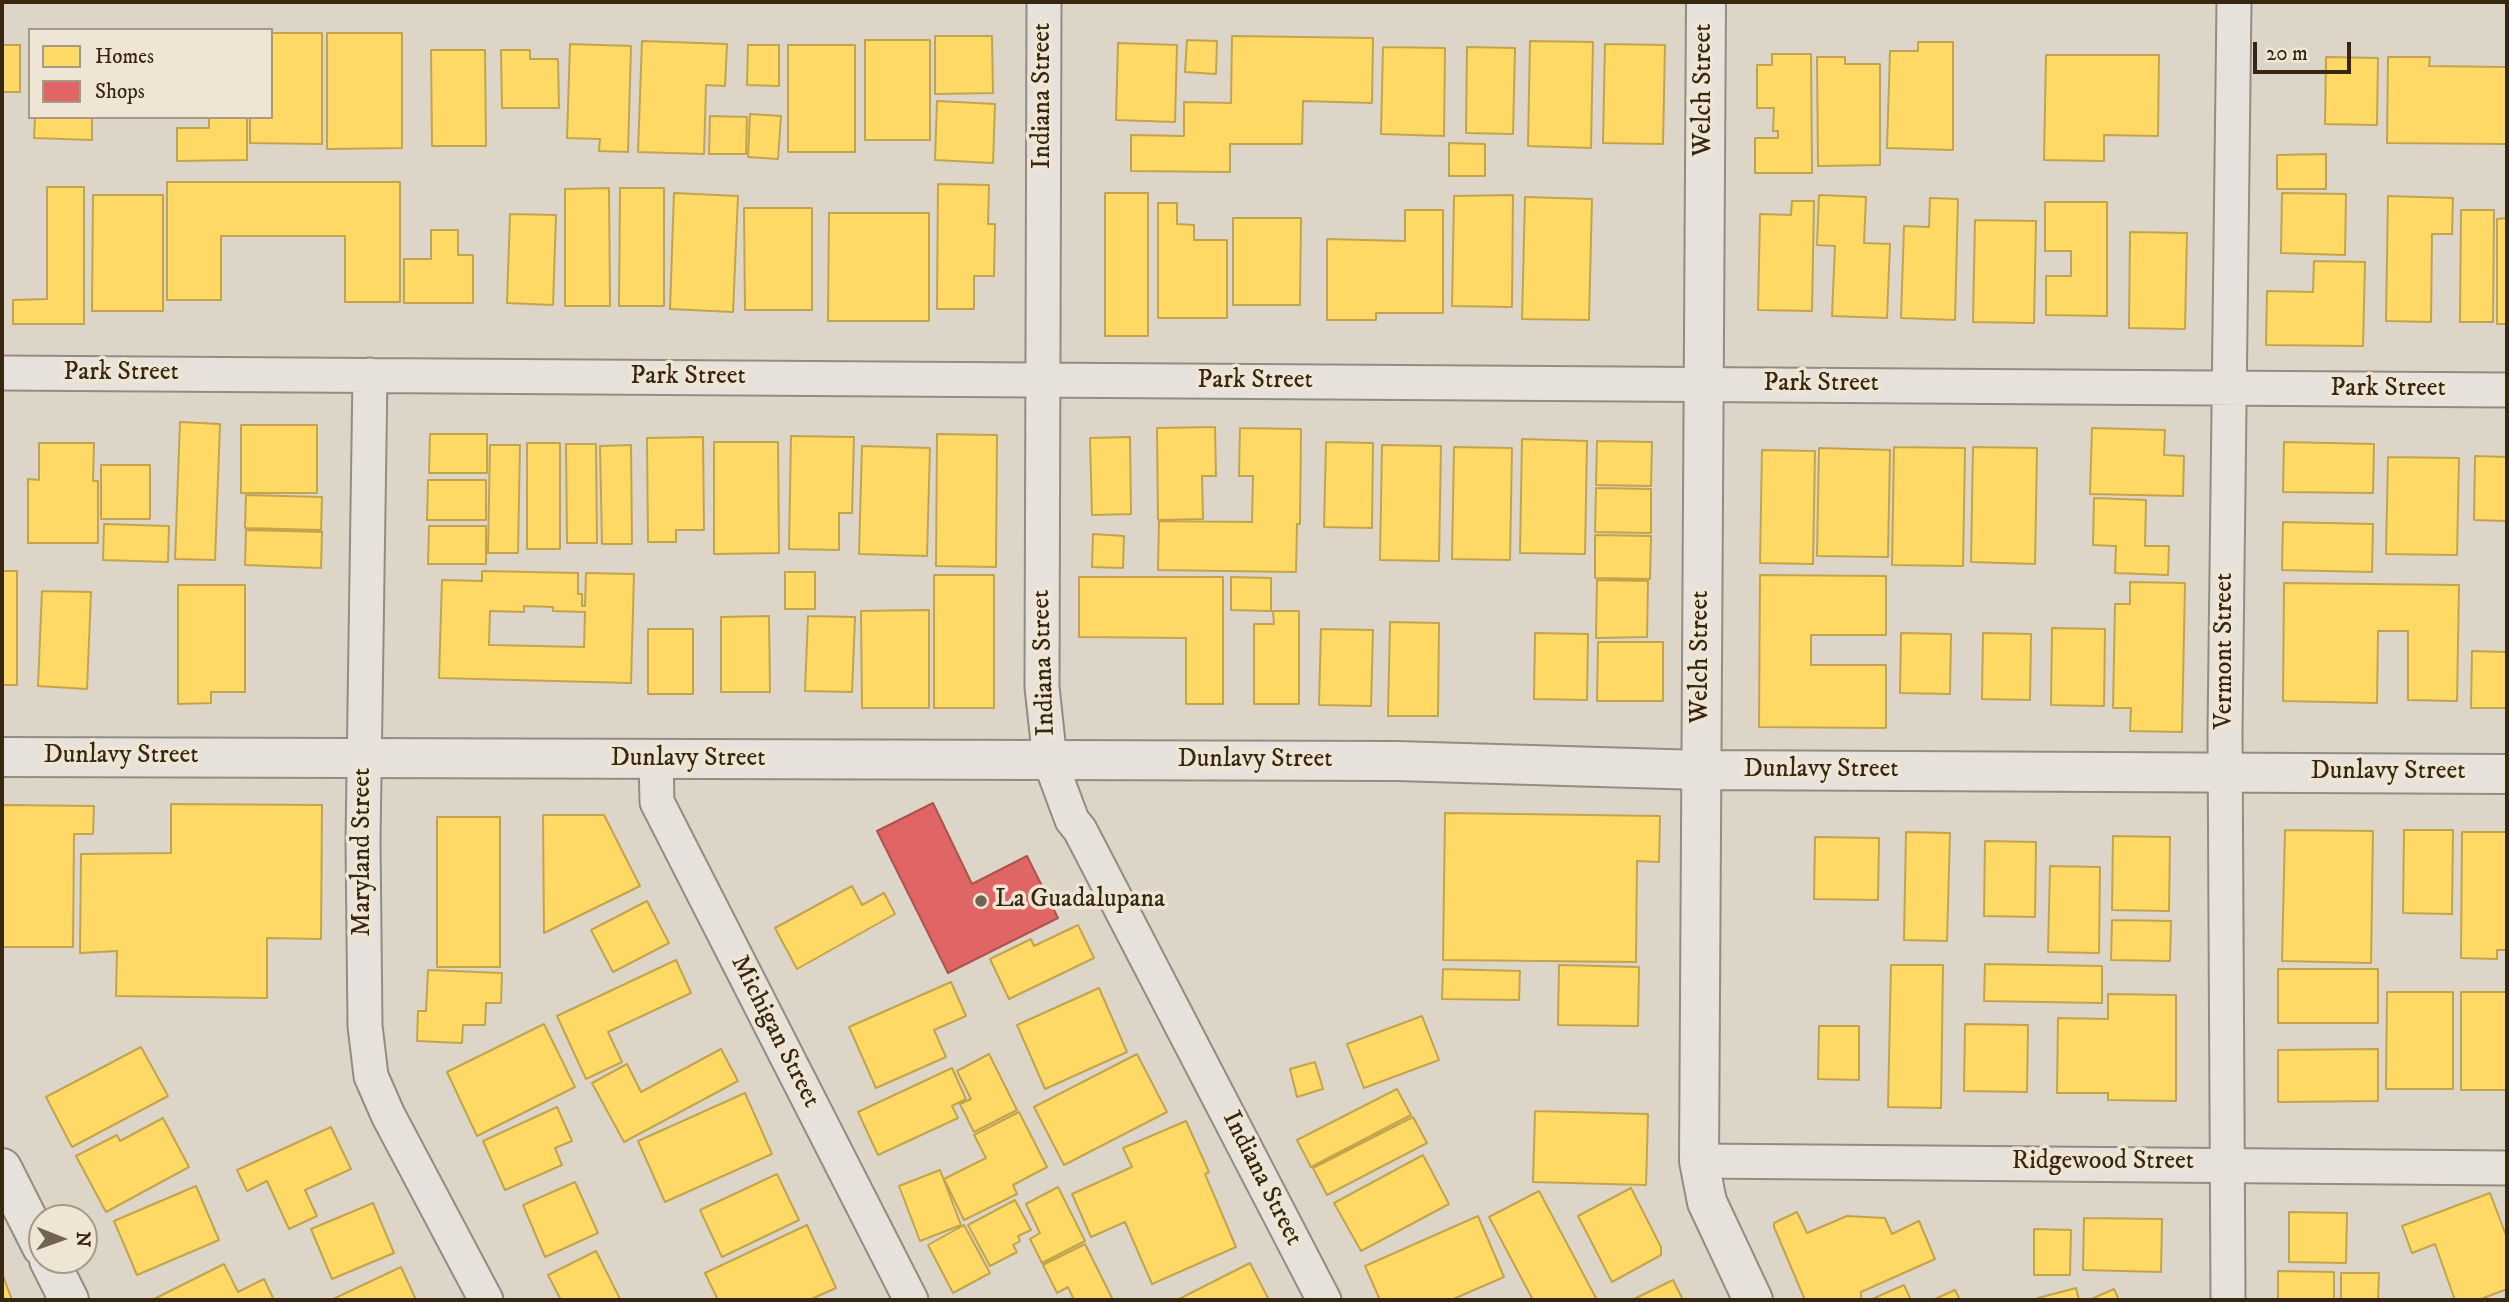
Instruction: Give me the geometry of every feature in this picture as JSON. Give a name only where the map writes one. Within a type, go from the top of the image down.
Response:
[{"type":"street","name":"Indiana Street","points":[[1044,2],[1042,687],[1050,761],[1072,820],[1087,843],[1324,1300]]},
{"type":"street","name":"Welch Street","points":[[1706,2],[1699,1161],[1707,1202],[1753,1300]]},
{"type":"street","name":"Vermont Street","points":[[2228,1300],[2225,773],[2234,2]]},
{"type":"street","name":"Park Street","points":[[2,373],[2507,390]]},
{"type":"street","name":"Maryland Street","points":[[370,375],[364,758],[365,1026],[371,1076],[388,1115],[486,1300]]},
{"type":"street","name":"Dunlavy Street","points":[[2,757],[1396,761],[1701,770],[2507,774]]},
{"type":"street","name":"Michigan Street","points":[[656,760],[657,802],[911,1300]]},
{"type":"street","name":"Ridgewood Street","points":[[1699,1161],[2507,1168]]},
{"type":"street","points":[[2,1168],[28,1219]]},
{"type":"street","points":[[55,1274],[69,1300]]},
{"type":"building: Homes","points":[[273,33],[322,33],[322,144],[250,143],[250,119],[273,119]]},
{"type":"building: Homes","points":[[327,33],[402,33],[402,148],[327,149]]},
{"type":"building: Homes","points":[[935,36],[992,36],[993,93],[935,94]]},
{"type":"building: Homes","points":[[1232,36],[1373,38],[1372,103],[1303,101],[1302,144],[1230,144],[1230,172],[1131,171],[1131,135],[1184,136],[1184,102],[1231,103]]},
{"type":"building: Homes","points":[[865,40],[930,40],[930,140],[865,140]]},
{"type":"building: Homes","points":[[1187,40],[1217,41],[1216,74],[1185,72]]},
{"type":"building: Homes","points":[[642,41],[727,44],[725,86],[706,85],[704,154],[638,152]]},
{"type":"building: Homes","points":[[1530,41],[1593,42],[1591,148],[1528,146]]},
{"type":"building: Homes","points":[[1918,42],[1953,42],[1953,150],[1887,148],[1890,51],[1918,51]]},
{"type":"building: Homes","points":[[1118,43],[1177,45],[1175,122],[1116,120]]},
{"type":"building: Homes","points":[[570,44],[631,46],[628,152],[599,151],[600,139],[567,138]]},
{"type":"building: Homes","points":[[1605,44],[1665,45],[1663,144],[1603,143]]},
{"type":"building: Homes","points":[[2,45],[20,45],[20,92],[2,92]]},
{"type":"building: Homes","points":[[748,45],[779,45],[779,86],[747,85]]},
{"type":"building: Homes","points":[[788,45],[855,45],[855,152],[788,152]]},
{"type":"building: Homes","points":[[1383,47],[1445,48],[1444,136],[1381,134]]},
{"type":"building: Homes","points":[[1467,47],[1515,48],[1513,134],[1466,133]]},
{"type":"building: Homes","points":[[431,50],[485,50],[486,146],[432,146]]},
{"type":"building: Homes","points":[[501,50],[530,50],[530,59],[558,59],[559,108],[502,108]]},
{"type":"building: Homes","points":[[1772,54],[1811,54],[1812,173],[1755,173],[1755,138],[1778,138],[1778,131],[1773,131],[1774,108],[1757,108],[1757,65],[1772,65]]},
{"type":"building: Homes","points":[[2046,55],[2159,55],[2158,136],[2104,135],[2104,161],[2044,160]]},
{"type":"building: Homes","points":[[1817,57],[1845,57],[1845,64],[1880,64],[1880,165],[1818,166]]},
{"type":"building: Homes","points":[[2326,57],[2378,58],[2377,125],[2325,124]]},
{"type":"building: Homes","points":[[2388,57],[2430,57],[2429,66],[2507,67],[2507,144],[2387,143]]},
{"type":"building: Homes","points":[[937,101],[995,104],[993,163],[935,160]]},
{"type":"building: Homes","points":[[750,114],[781,116],[778,159],[748,157]]},
{"type":"building: Homes","points":[[710,116],[747,117],[746,154],[709,154]]},
{"type":"building: Homes","points":[[35,119],[92,119],[92,140],[34,138]]},
{"type":"building: Homes","points":[[209,119],[247,119],[247,160],[177,161],[177,128],[209,128]]},
{"type":"building: Homes","points":[[1449,143],[1485,144],[1485,176],[1449,176]]},
{"type":"building: Homes","points":[[2326,154],[2326,189],[2277,189],[2277,155]]},
{"type":"building: Homes","points":[[167,182],[400,182],[400,302],[345,302],[345,236],[221,236],[221,300],[167,300]]},
{"type":"building: Homes","points":[[938,184],[989,185],[988,224],[995,224],[994,276],[974,276],[974,309],[937,309]]},
{"type":"building: Homes","points":[[47,187],[84,187],[84,324],[13,324],[13,300],[47,299]]},
{"type":"building: Homes","points":[[609,188],[610,306],[565,306],[565,189]]},
{"type":"building: Homes","points":[[620,188],[664,188],[664,306],[619,306]]},
{"type":"building: Homes","points":[[674,193],[738,196],[733,312],[670,309]]},
{"type":"building: Homes","points":[[1105,193],[1148,193],[1148,336],[1105,336]]},
{"type":"building: Homes","points":[[2282,193],[2346,194],[2345,255],[2281,253]]},
{"type":"building: Homes","points":[[93,195],[163,195],[163,311],[92,311]]},
{"type":"building: Homes","points":[[1513,195],[1512,307],[1452,306],[1454,196]]},
{"type":"building: Homes","points":[[1819,195],[1866,197],[1864,243],[1890,244],[1887,318],[1832,316],[1835,246],[1817,245]]},
{"type":"building: Homes","points":[[2388,196],[2453,198],[2452,234],[2432,234],[2431,322],[2386,321]]},
{"type":"building: Homes","points":[[1525,197],[1592,199],[1589,320],[1522,319]]},
{"type":"building: Homes","points":[[1930,198],[1958,199],[1955,320],[1901,318],[1904,226],[1929,227]]},
{"type":"building: Homes","points":[[1792,201],[1814,201],[1812,311],[1758,310],[1760,214],[1791,215]]},
{"type":"building: Homes","points":[[2045,202],[2107,202],[2107,316],[2046,315],[2046,276],[2071,276],[2071,251],[2045,251]]},
{"type":"building: Homes","points":[[1158,203],[1177,203],[1177,224],[1194,225],[1194,240],[1227,240],[1227,318],[1158,318]]},
{"type":"building: Homes","points":[[744,208],[812,208],[812,310],[745,310]]},
{"type":"building: Homes","points":[[1405,210],[1443,210],[1443,313],[1376,313],[1376,320],[1327,320],[1327,239],[1405,241]]},
{"type":"building: Homes","points":[[2461,210],[2494,210],[2493,322],[2460,322]]},
{"type":"building: Homes","points":[[829,213],[929,213],[929,321],[828,321]]},
{"type":"building: Homes","points":[[510,214],[556,215],[553,305],[507,303]]},
{"type":"building: Homes","points":[[1233,218],[1301,218],[1300,305],[1233,305]]},
{"type":"building: Homes","points":[[2507,218],[2507,324],[2497,324],[2497,219]]},
{"type":"building: Homes","points":[[1975,220],[2036,221],[2034,323],[1973,322]]},
{"type":"building: Homes","points":[[431,230],[458,230],[458,255],[473,255],[473,303],[404,303],[404,259],[431,259]]},
{"type":"building: Homes","points":[[2130,232],[2187,233],[2185,329],[2129,328]]},
{"type":"building: Homes","points":[[2314,261],[2365,262],[2363,346],[2266,345],[2267,291],[2313,292]]},
{"type":"building: Homes","points":[[180,422],[220,424],[215,560],[175,559]]},
{"type":"building: Homes","points":[[241,425],[317,425],[317,493],[241,493]]},
{"type":"building: Homes","points":[[1215,427],[1216,476],[1202,476],[1203,519],[1158,520],[1157,428]]},
{"type":"building: Homes","points":[[1240,428],[1301,429],[1300,524],[1297,524],[1296,572],[1158,570],[1159,521],[1252,522],[1253,476],[1239,476]]},
{"type":"building: Homes","points":[[2092,428],[2165,430],[2164,455],[2184,456],[2183,496],[2090,494]]},
{"type":"building: Homes","points":[[430,434],[487,434],[487,473],[429,473]]},
{"type":"building: Homes","points":[[937,434],[997,435],[996,567],[936,566]]},
{"type":"building: Homes","points":[[791,436],[854,437],[852,513],[839,513],[839,550],[789,549]]},
{"type":"building: Homes","points":[[703,437],[704,530],[676,530],[676,542],[648,542],[647,438]]},
{"type":"building: Homes","points":[[1130,437],[1131,514],[1092,515],[1090,438]]},
{"type":"building: Homes","points":[[1522,439],[1587,441],[1585,554],[1520,553]]},
{"type":"building: Homes","points":[[1597,441],[1652,442],[1651,486],[1596,485]]},
{"type":"building: Homes","points":[[714,442],[778,442],[779,553],[714,554]]},
{"type":"building: Homes","points":[[1326,442],[1373,443],[1372,528],[1324,527]]},
{"type":"building: Homes","points":[[2284,442],[2374,444],[2373,493],[2283,492]]},
{"type":"building: Homes","points":[[39,443],[94,443],[93,481],[98,481],[98,543],[28,543],[28,479],[39,480]]},
{"type":"building: Homes","points":[[527,443],[560,443],[560,549],[527,549]]},
{"type":"building: Homes","points":[[566,444],[596,444],[597,543],[567,543]]},
{"type":"building: Homes","points":[[490,445],[520,445],[518,553],[488,553]]},
{"type":"building: Homes","points":[[631,445],[632,544],[602,544],[600,446]]},
{"type":"building: Homes","points":[[1382,445],[1441,446],[1439,561],[1380,560]]},
{"type":"building: Homes","points":[[862,446],[930,448],[927,556],[859,554]]},
{"type":"building: Homes","points":[[1454,447],[1512,448],[1510,560],[1452,559]]},
{"type":"building: Homes","points":[[1894,447],[1965,448],[1963,566],[1892,565]]},
{"type":"building: Homes","points":[[1973,447],[2037,448],[2035,564],[1971,562]]},
{"type":"building: Homes","points":[[1819,448],[1890,450],[1888,557],[1817,556]]},
{"type":"building: Homes","points":[[1762,450],[1815,451],[1813,564],[1760,563]]},
{"type":"building: Homes","points":[[2475,456],[2507,457],[2507,521],[2474,520]]},
{"type":"building: Homes","points":[[2388,457],[2459,458],[2457,555],[2386,554]]},
{"type":"building: Homes","points":[[101,465],[150,465],[150,519],[101,519]]},
{"type":"building: Homes","points":[[428,480],[486,480],[486,520],[427,520]]},
{"type":"building: Homes","points":[[1596,488],[1651,489],[1651,533],[1595,532]]},
{"type":"building: Homes","points":[[246,495],[322,497],[321,530],[245,528]]},
{"type":"building: Homes","points":[[2094,498],[2146,500],[2145,546],[2169,546],[2168,575],[2115,573],[2116,546],[2093,545]]},
{"type":"building: Homes","points":[[2283,522],[2373,524],[2372,572],[2282,570]]},
{"type":"building: Homes","points":[[104,524],[169,526],[168,562],[103,560]]},
{"type":"building: Homes","points":[[429,526],[486,526],[486,564],[428,564]]},
{"type":"building: Homes","points":[[246,530],[322,532],[321,568],[245,565]]},
{"type":"building: Homes","points":[[1093,534],[1124,536],[1123,568],[1092,567]]},
{"type":"building: Homes","points":[[1595,535],[1651,536],[1650,579],[1595,578]]},
{"type":"building: Homes","points":[[2,571],[17,571],[17,685],[2,685]]},
{"type":"building: Homes","points":[[482,571],[578,573],[578,594],[582,594],[582,606],[585,606],[586,573],[634,574],[631,683],[439,678],[442,580],[482,581]],"holes":[[[524,606],[553,607],[553,611],[585,612],[584,647],[489,645],[490,611],[524,612]]]},
{"type":"building: Homes","points":[[785,572],[815,572],[815,609],[785,609]]},
{"type":"building: Homes","points":[[934,575],[994,575],[994,708],[934,708]]},
{"type":"building: Homes","points":[[1760,575],[1886,576],[1886,635],[1811,635],[1811,665],[1886,665],[1886,728],[1759,727]]},
{"type":"building: Homes","points":[[1079,577],[1223,577],[1223,704],[1186,704],[1186,638],[1079,637]]},
{"type":"building: Homes","points":[[1231,577],[1271,578],[1271,611],[1231,610]]},
{"type":"building: Homes","points":[[1597,580],[1648,581],[1647,637],[1596,638]]},
{"type":"building: Homes","points":[[2130,582],[2185,583],[2182,732],[2130,731],[2131,708],[2113,708],[2115,604],[2130,604]]},
{"type":"building: Homes","points":[[2284,583],[2459,585],[2457,701],[2408,700],[2408,631],[2378,631],[2377,703],[2283,701]]},
{"type":"building: Homes","points":[[178,585],[245,585],[245,692],[211,692],[211,703],[178,704]]},
{"type":"building: Homes","points":[[42,591],[91,592],[87,689],[38,686]]},
{"type":"building: Homes","points":[[929,610],[929,708],[862,708],[861,611]]},
{"type":"building: Homes","points":[[1273,611],[1299,611],[1299,704],[1254,704],[1254,624],[1274,624]]},
{"type":"building: Homes","points":[[769,616],[770,692],[721,692],[721,617]]},
{"type":"building: Homes","points":[[808,616],[855,617],[852,692],[805,691]]},
{"type":"building: Homes","points":[[1390,622],[1439,623],[1438,716],[1388,716]]},
{"type":"building: Homes","points":[[2052,628],[2105,629],[2104,706],[2051,705]]},
{"type":"building: Homes","points":[[648,629],[693,629],[693,694],[648,694]]},
{"type":"building: Homes","points":[[1321,629],[1373,630],[1371,706],[1319,705]]},
{"type":"building: Homes","points":[[1535,633],[1588,634],[1587,700],[1534,699]]},
{"type":"building: Homes","points":[[1901,633],[1951,634],[1950,694],[1900,693]]},
{"type":"building: Homes","points":[[1983,633],[2031,634],[2030,700],[1982,699]]},
{"type":"building: Homes","points":[[1598,642],[1663,642],[1663,701],[1597,701]]},
{"type":"building: Homes","points":[[2472,651],[2507,652],[2507,708],[2471,708]]},
{"type":"building: Homes","points":[[171,804],[322,805],[321,939],[267,938],[267,998],[116,996],[117,951],[80,953],[81,854],[171,853]]},
{"type":"building: Homes","points":[[2,805],[94,806],[93,834],[74,834],[73,947],[2,947]]},
{"type":"building: Homes","points":[[1445,813],[1660,816],[1659,862],[1637,861],[1636,962],[1443,960]]},
{"type":"building: Homes","points":[[543,815],[604,815],[640,886],[544,933]]},
{"type":"building: Homes","points":[[437,817],[500,817],[500,967],[437,967]]},
{"type":"building: Homes","points":[[2285,830],[2373,831],[2371,963],[2282,961]]},
{"type":"building: Homes","points":[[2404,830],[2453,830],[2452,914],[2403,913]]},
{"type":"building: Homes","points":[[1906,832],[1950,833],[1947,941],[1904,940]]},
{"type":"building: Homes","points":[[2462,832],[2507,832],[2507,950],[2497,950],[2497,959],[2461,958]]},
{"type":"building: Homes","points":[[2113,836],[2170,837],[2169,911],[2112,910]]},
{"type":"building: Homes","points":[[1815,837],[1879,838],[1878,900],[1814,899]]},
{"type":"building: Homes","points":[[1985,841],[2036,842],[2035,917],[1984,916]]},
{"type":"building: Homes","points":[[2050,866],[2100,867],[2099,953],[2048,952]]},
{"type":"building: Homes","points":[[852,886],[862,905],[884,893],[895,914],[797,969],[775,928]]},
{"type":"building: Homes","points":[[647,901],[669,943],[613,972],[591,930]]},
{"type":"building: Homes","points":[[2112,920],[2171,921],[2170,961],[2111,960]]},
{"type":"building: Homes","points":[[1078,925],[1094,958],[1009,999],[990,959],[1031,939],[1034,946]]},
{"type":"building: Homes","points":[[676,960],[691,993],[608,1032],[622,1062],[586,1079],[557,1016]]},
{"type":"building: Homes","points":[[1985,964],[2102,966],[2102,1003],[1984,1001]]},
{"type":"building: Homes","points":[[1559,965],[1639,967],[1638,1026],[1558,1025]]},
{"type":"building: Homes","points":[[1891,965],[1943,965],[1941,1108],[1888,1107]]},
{"type":"building: Homes","points":[[1443,969],[1520,971],[1519,1000],[1442,999]]},
{"type":"building: Homes","points":[[2278,969],[2378,969],[2378,1023],[2278,1023]]},
{"type":"building: Homes","points":[[428,970],[502,973],[501,1003],[486,1003],[485,1025],[463,1025],[462,1043],[417,1041],[418,1011],[426,1011]]},
{"type":"building: Homes","points":[[951,982],[966,1016],[934,1030],[946,1057],[876,1088],[849,1027]]},
{"type":"building: Homes","points":[[1099,988],[1127,1052],[1045,1089],[1017,1025]]},
{"type":"building: Homes","points":[[2387,992],[2453,992],[2453,1089],[2386,1089]]},
{"type":"building: Homes","points":[[2461,992],[2507,992],[2507,1090],[2461,1090]]},
{"type":"building: Homes","points":[[2108,994],[2176,995],[2176,1101],[2108,1100],[2108,1093],[2057,1093],[2058,1018],[2108,1019]]},
{"type":"building: Homes","points":[[1422,1016],[1439,1060],[1364,1088],[1347,1044]]},
{"type":"building: Homes","points":[[544,1024],[575,1087],[477,1136],[447,1072]]},
{"type":"building: Homes","points":[[1965,1024],[2028,1025],[2027,1092],[1964,1091]]},
{"type":"building: Homes","points":[[1819,1026],[1859,1026],[1859,1080],[1818,1079]]},
{"type":"building: Homes","points":[[141,1047],[168,1096],[72,1147],[46,1097]]},
{"type":"building: Homes","points":[[721,1049],[738,1081],[624,1142],[592,1083],[627,1064],[641,1092]]},
{"type":"building: Homes","points":[[2378,1049],[2378,1101],[2278,1102],[2278,1050]]},
{"type":"building: Homes","points":[[989,1054],[1017,1110],[974,1132],[960,1104],[971,1099],[957,1071]]},
{"type":"building: Homes","points":[[1137,1054],[1167,1112],[1064,1165],[1034,1107]]},
{"type":"building: Homes","points":[[1315,1062],[1323,1089],[1297,1097],[1290,1069]]},
{"type":"building: Homes","points":[[952,1068],[966,1099],[952,1106],[958,1118],[878,1155],[858,1112]]},
{"type":"building: Homes","points":[[1397,1089],[1411,1115],[1311,1167],[1297,1140]]},
{"type":"building: Homes","points":[[745,1093],[772,1154],[665,1202],[638,1141]]},
{"type":"building: Homes","points":[[557,1107],[572,1141],[555,1148],[562,1165],[505,1190],[483,1141]]},
{"type":"building: Homes","points":[[1535,1111],[1648,1114],[1646,1185],[1533,1182]]},
{"type":"building: Homes","points":[[1019,1112],[1047,1167],[1013,1185],[1017,1194],[964,1220],[944,1179],[986,1158],[974,1135]]},
{"type":"building: Homes","points":[[1413,1117],[1427,1143],[1327,1195],[1313,1168]]},
{"type":"building: Homes","points":[[163,1118],[189,1167],[106,1212],[76,1156],[117,1135],[120,1141]]},
{"type":"building: Homes","points":[[1186,1121],[1209,1172],[1205,1174],[1236,1247],[1152,1284],[1125,1222],[1091,1237],[1072,1194],[1132,1167],[1123,1148]]},
{"type":"building: Homes","points":[[331,1127],[351,1169],[305,1190],[317,1216],[289,1229],[267,1181],[247,1191],[237,1170]]},
{"type":"building: Homes","points":[[1423,1155],[1449,1204],[1361,1251],[1334,1203]]},
{"type":"building: Homes","points":[[940,1170],[961,1225],[920,1241],[899,1186]]},
{"type":"building: Homes","points":[[777,1174],[799,1220],[722,1257],[700,1210]]},
{"type":"building: Homes","points":[[575,1182],[598,1233],[545,1257],[523,1205]]},
{"type":"building: Homes","points":[[196,1186],[219,1240],[137,1275],[114,1221]]},
{"type":"building: Homes","points":[[1058,1187],[1085,1241],[1042,1263],[1030,1239],[1040,1233],[1026,1204]]},
{"type":"building: Homes","points":[[1631,1188],[1661,1247],[1661,1255],[1612,1282],[1578,1216]]},
{"type":"building: Homes","points":[[1539,1191],[1597,1300],[1533,1300],[1489,1217]]},
{"type":"building: Homes","points":[[2490,1193],[2507,1238],[2507,1289],[2478,1300],[2455,1300],[2435,1244],[2412,1253],[2402,1226]]},
{"type":"building: Homes","points":[[1015,1200],[1031,1230],[1018,1236],[1020,1241],[1013,1245],[1017,1252],[990,1266],[968,1225]]},
{"type":"building: Homes","points":[[373,1203],[394,1253],[332,1279],[311,1229]]},
{"type":"building: Homes","points":[[1797,1212],[1807,1233],[1847,1216],[1885,1218],[1892,1234],[1919,1221],[1935,1259],[1861,1292],[1861,1300],[1805,1300],[1774,1227],[1774,1223]]},
{"type":"building: Homes","points":[[2289,1212],[2347,1213],[2346,1263],[2289,1262]]},
{"type":"building: Homes","points":[[1478,1216],[1504,1277],[1451,1300],[1380,1300],[1365,1266]]},
{"type":"building: Homes","points":[[2084,1218],[2162,1219],[2161,1272],[2083,1270]]},
{"type":"building: Homes","points":[[807,1225],[836,1288],[809,1300],[718,1300],[705,1273]]},
{"type":"building: Homes","points":[[964,1225],[990,1273],[953,1293],[928,1245]]},
{"type":"building: Homes","points":[[2034,1229],[2071,1230],[2070,1275],[2034,1275]]},
{"type":"building: Homes","points":[[1085,1244],[1113,1300],[1074,1300],[1068,1287],[1057,1293],[1043,1265]]},
{"type":"building: Homes","points":[[596,1251],[620,1299],[561,1300],[548,1275]]},
{"type":"building: Homes","points":[[1250,1263],[1269,1300],[1177,1300]]},
{"type":"building: Homes","points":[[224,1264],[238,1292],[264,1279],[274,1300],[152,1300]]},
{"type":"building: Homes","points":[[401,1267],[416,1300],[331,1300]]},
{"type":"building: Homes","points":[[2278,1271],[2334,1272],[2334,1300],[2278,1300]]},
{"type":"building: Homes","points":[[2,1273],[12,1300],[2,1300]]},
{"type":"building: Homes","points":[[2341,1273],[2379,1273],[2378,1300],[2341,1300]]},
{"type":"building: Homes","points":[[1673,1280],[1683,1300],[1632,1300]]},
{"type":"building: Homes","points":[[1904,1285],[1911,1300],[1870,1300]]},
{"type":"building: Homes","points":[[2076,1288],[2079,1300],[2038,1298]]},
{"type":"building: Homes","points":[[2114,1289],[2119,1300],[2089,1300]]},
{"type":"building: Homes","points":[[1955,1290],[1960,1300],[1933,1300]]},
{"type":"building: Shops","name":"La Guadalupana","points":[[933,803],[972,884],[1027,856],[1058,918],[948,973],[877,831]]},
{"type":"place","name":"La Guadalupana","points":[[981,901]]}]
